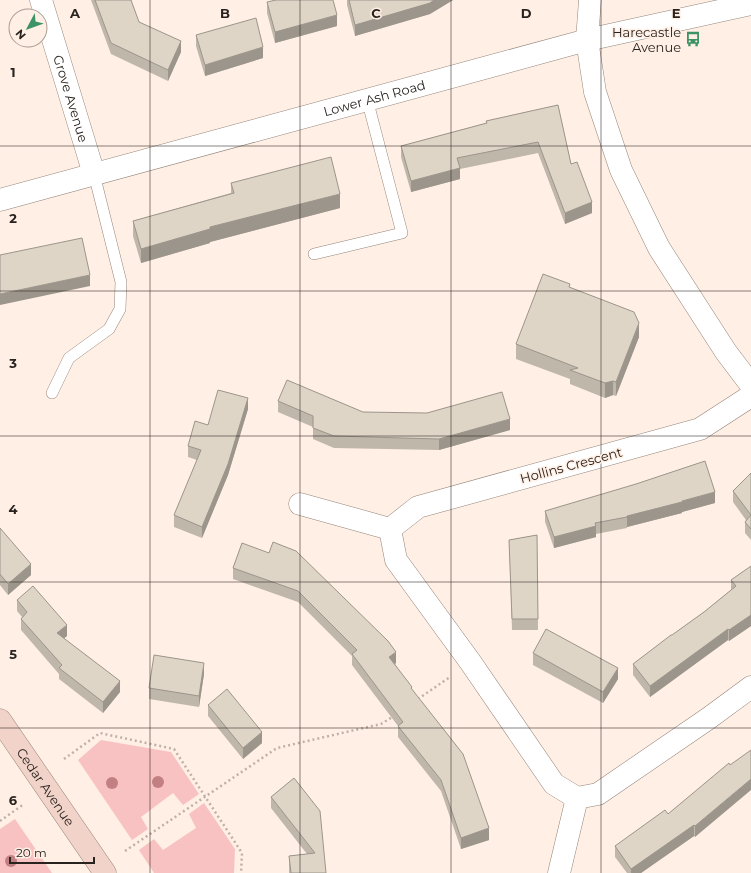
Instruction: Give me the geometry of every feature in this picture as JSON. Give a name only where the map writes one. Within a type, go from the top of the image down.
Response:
[{"type":"main road","name":"Cedar Avenue","points":[[0,720],[105,873]]},
{"type":"street","name":"Grove Avenue","points":[[42,0],[94,174]]},
{"type":"street","points":[[590,0],[587,40],[595,92],[621,170],[659,248],[726,352],[751,385]]},
{"type":"street","name":"Lower Ash Road","points":[[0,200],[587,40],[751,4]]},
{"type":"street","name":"Hollins Crescent","points":[[390,528],[418,507],[700,429],[751,396]]},
{"type":"street","points":[[300,504],[390,528],[396,560],[554,784],[577,798],[598,794],[710,718],[751,687]]},
{"type":"street","points":[[559,873],[577,798]]},
{"type":"lane","points":[[314,254],[402,233],[367,99]]},
{"type":"lane","points":[[52,393],[69,358],[109,329],[120,309],[121,282],[94,174]]},
{"type":"path","points":[[413,702],[470,663]]},
{"type":"path","points":[[125,851],[277,748],[381,724],[394,715]]},
{"type":"path","points":[[64,759],[100,733],[174,749],[242,853],[241,873]]},
{"type":"path","points":[[0,821],[24,804]]},
{"type":"shaded area","points":[[101,740],[171,752],[199,794],[183,805],[173,793],[141,817],[148,829],[132,840],[78,760]]},
{"type":"shaded area","points":[[204,803],[235,849],[234,873],[154,873],[139,850],[154,839],[163,850],[196,828],[189,814]]},
{"type":"shaded area","points":[[15,819],[52,873],[0,873],[0,829]]},
{"type":"building","points":[[95,0],[131,0],[139,22],[181,41],[168,70],[111,43]]},
{"type":"building","points":[[276,0],[333,0],[337,15],[275,32],[267,2]]},
{"type":"building","points":[[349,0],[434,0],[430,3],[355,25]]},
{"type":"building","points":[[256,18],[263,47],[205,65],[196,35]]},
{"type":"building","points":[[558,105],[571,164],[577,162],[592,202],[565,213],[538,142],[457,158],[460,168],[411,181],[401,146],[487,123],[486,121]]},
{"type":"building","points":[[331,157],[340,194],[210,227],[210,229],[141,249],[133,221],[234,193],[231,183]]},
{"type":"building","points":[[82,238],[90,275],[0,294],[0,255]]},
{"type":"building","points":[[543,274],[570,284],[569,287],[634,312],[639,323],[616,382],[613,381],[605,383],[570,370],[578,368],[516,344]]},
{"type":"building","points":[[287,380],[363,412],[427,413],[502,392],[510,419],[439,439],[334,436],[313,428],[313,416],[278,401]]},
{"type":"building","points":[[218,390],[248,398],[228,464],[202,527],[174,515],[201,450],[188,446],[195,421],[208,425]]},
{"type":"building","points":[[705,461],[715,492],[627,517],[595,523],[596,526],[554,537],[545,511],[636,484]]},
{"type":"building","points":[[751,473],[751,515],[733,491]]},
{"type":"building","points":[[751,515],[751,529],[745,522]]},
{"type":"building","points":[[0,528],[31,564],[8,584],[0,574]]},
{"type":"building","points":[[537,535],[538,619],[512,619],[509,540]]},
{"type":"building","points":[[273,542],[296,551],[388,641],[396,652],[389,657],[412,687],[411,688],[463,754],[489,828],[461,838],[441,780],[398,726],[403,722],[352,654],[357,650],[298,591],[233,568],[242,543],[269,553]]},
{"type":"building","points":[[751,566],[751,615],[729,630],[728,629],[650,686],[633,664],[704,612],[736,586],[731,580]]},
{"type":"building","points":[[33,586],[67,625],[57,633],[120,681],[103,702],[59,668],[62,665],[21,619],[27,612],[17,600]]},
{"type":"building","points":[[546,629],[618,668],[603,692],[533,653]]},
{"type":"building","points":[[154,655],[204,663],[199,696],[149,688]]},
{"type":"building","points":[[227,689],[262,732],[243,748],[208,705]]},
{"type":"building","points":[[751,750],[751,779],[695,826],[694,825],[631,869],[615,846],[665,810],[668,814],[729,763],[730,765]]},
{"type":"building","points":[[294,778],[320,811],[326,873],[291,873],[289,856],[315,853],[271,797]]},
{"type":"place","name":"Harecastle Avenue","points":[[693,39]]}]
